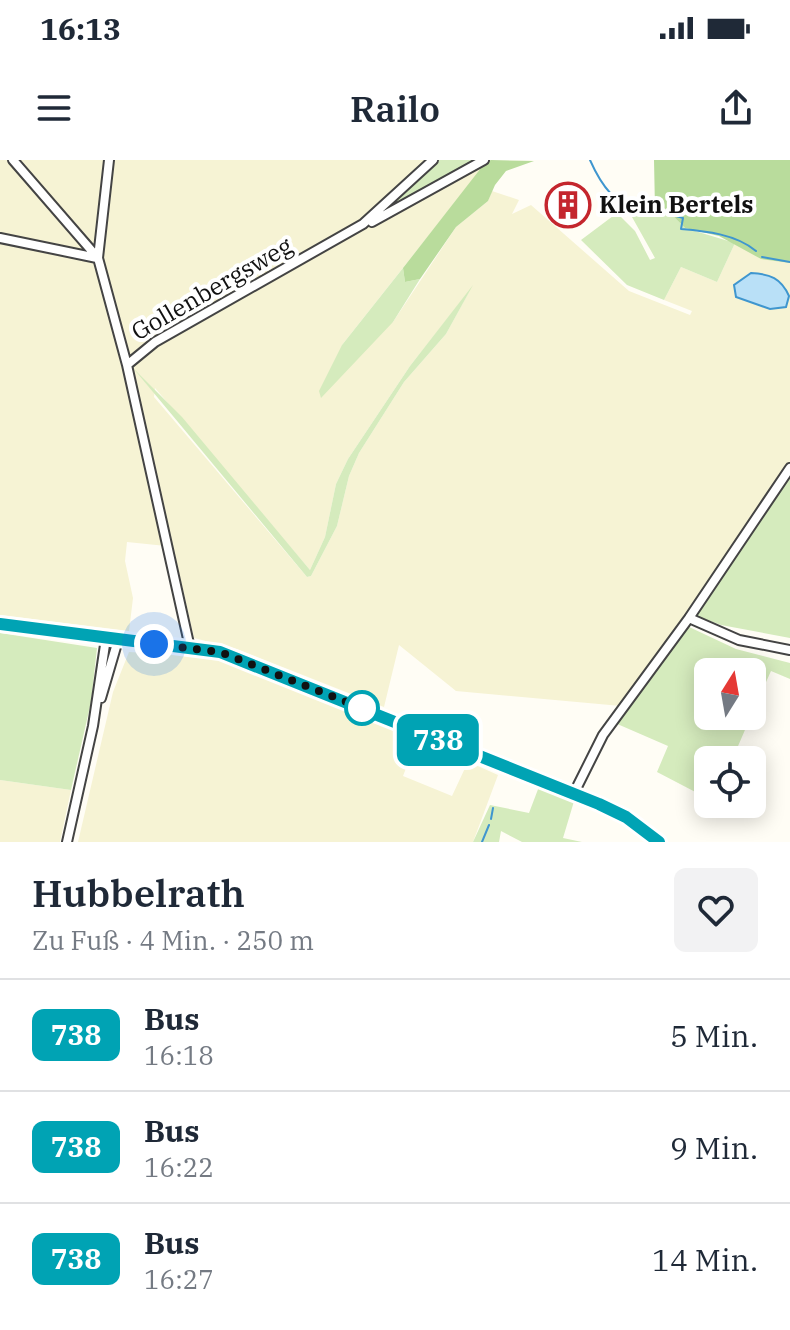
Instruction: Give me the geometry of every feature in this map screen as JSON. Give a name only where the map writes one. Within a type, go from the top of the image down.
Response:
[{"type":"main road","points":[[0,624],[231,656],[442,742],[454,750],[460,749],[574,793],[626,817],[648,837],[663,842]]},
{"type":"street","points":[[13,160],[98,258]]},
{"type":"street","points":[[109,160],[98,258],[127,365]]},
{"type":"street","name":"Gollenbergsweg","points":[[190,648],[127,365],[155,342],[363,224],[433,160]]},
{"type":"street","points":[[363,224],[484,160]]},
{"type":"street","points":[[0,238],[98,258]]},
{"type":"street","points":[[574,793],[607,728],[689,618],[790,468]]},
{"type":"street","points":[[689,618],[739,640],[790,650]]},
{"type":"street","points":[[93,726],[106,638]]},
{"type":"street","points":[[67,842],[93,726],[118,640]]},
{"type":"shaded area","points":[[0,160],[10,160],[88,249],[84,252],[0,236]]},
{"type":"shaded area","points":[[18,160],[107,160],[97,244],[93,247]]},
{"type":"shaded area","points":[[112,160],[430,160],[361,223],[133,356],[127,354],[102,258]]},
{"type":"shaded area","points":[[477,166],[482,168],[342,345],[393,322],[456,227],[488,201],[492,191],[519,200],[512,214],[531,205],[629,291],[690,315],[692,311],[664,300],[681,267],[717,282],[735,243],[761,259],[790,263],[790,463],[621,706],[456,691],[399,645],[384,707],[237,649],[194,638],[132,367],[149,348]],"holes":[[[470,290],[446,334],[404,382],[359,453],[349,476],[337,526],[311,576],[307,577],[154,397],[155,388],[310,570],[325,537],[336,484],[348,459],[410,366]]]},
{"type":"shaded area","points":[[0,240],[97,262],[166,546],[127,542],[125,561],[133,598],[129,631],[0,615]]},
{"type":"shaded area","points":[[129,652],[211,657],[231,662],[418,738],[403,776],[452,796],[466,766],[471,763],[498,775],[473,842],[78,842],[113,692]]},
{"type":"shaded area","points":[[0,780],[71,790],[60,842],[0,842]]},
{"type":"green space","points":[[436,160],[478,160],[374,218]]},
{"type":"green space","points":[[491,160],[534,161],[506,171],[488,201],[456,227],[420,279],[405,282],[403,268],[481,168],[477,166]]},
{"type":"green space","points":[[654,160],[790,160],[790,263],[761,259],[719,236],[685,228],[672,215],[655,209]]},
{"type":"green space","points":[[646,208],[672,215],[685,228],[735,243],[717,282],[681,267],[664,300],[627,285],[581,240],[617,213],[635,231],[650,260],[655,258],[632,217]]},
{"type":"green space","points":[[403,268],[405,282],[420,279],[393,322],[321,398],[319,391],[342,345]]},
{"type":"green space","points":[[473,285],[446,334],[404,382],[359,453],[349,476],[337,526],[311,576],[307,577],[133,368],[182,417],[310,570],[325,537],[336,484],[348,459],[410,366]]},
{"type":"green space","points":[[790,472],[790,638],[721,625],[696,616],[696,610]]},
{"type":"green space","points":[[687,626],[736,649],[790,663],[790,679],[771,671],[766,682],[766,658],[694,658],[694,730],[745,730],[738,746],[694,746],[694,791],[657,772],[668,746],[615,723]]},
{"type":"green space","points":[[0,633],[97,648],[91,702],[71,790],[0,780]]},
{"type":"green space","points":[[540,784],[575,798],[563,838],[582,842],[522,842],[501,831],[499,842],[473,842],[490,805],[529,813]]},
{"type":"water","points":[[751,273],[778,281],[789,296],[786,307],[770,309],[736,297],[734,285]]},
{"type":"waterway","points":[[590,160],[607,189],[626,205],[659,206],[666,213],[683,218],[681,229],[730,237],[756,251]]},
{"type":"waterway","points":[[762,257],[790,262]]},
{"type":"waterway","points":[[491,819],[493,808]]},
{"type":"waterway","points":[[482,842],[489,825]]},
{"type":"bus line","name":"738","points":[[0,624],[220,652],[599,804],[626,817],[659,842]]},
{"type":"place","name":"Klein Bertels","points":[[568,205]]},
{"type":"route","points":[[154,644],[220,652],[362,708]]}]
